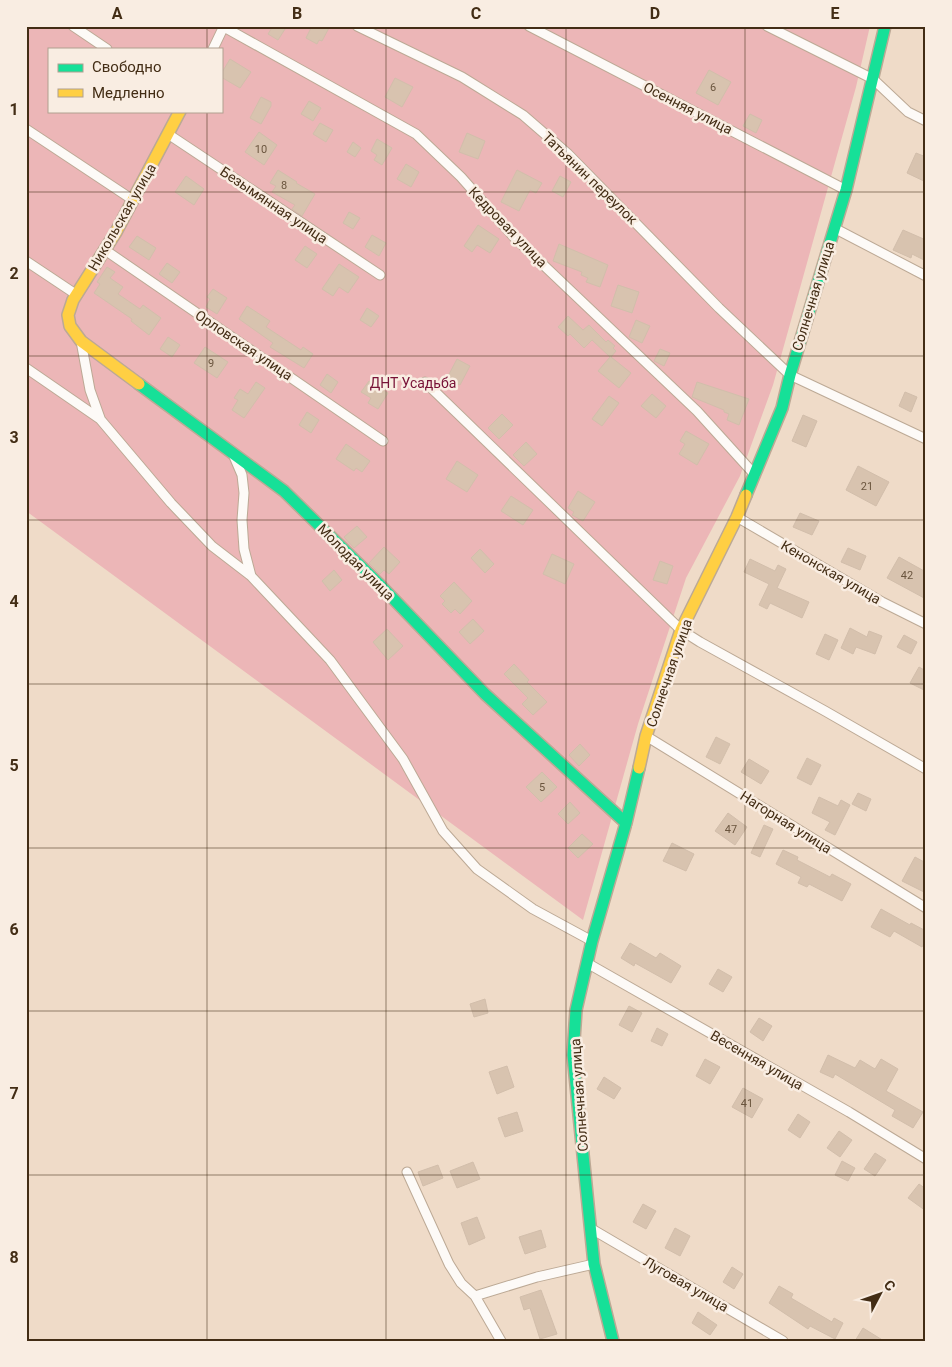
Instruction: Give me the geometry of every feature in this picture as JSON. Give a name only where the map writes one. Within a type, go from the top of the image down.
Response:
[{"type":"street","points":[[73,26],[106,48]]},
{"type":"street","name":"Татьянин переулок","points":[[357,26],[462,77],[523,115],[568,154],[719,308],[790,375],[926,439]]},
{"type":"street","name":"Осенняя улица","points":[[529,26],[846,190]]},
{"type":"street","points":[[767,26],[873,79],[908,112],[926,121]]},
{"type":"street","name":"Солнечная улица","points":[[613,1341],[594,1264],[573,1055],[576,1010],[592,941],[626,823],[646,736],[681,630],[737,517],[782,408],[790,375],[846,190],[886,26]]},
{"type":"street","points":[[214,48],[224,27]]},
{"type":"street","name":"Кедровая улица","points":[[224,27],[416,134],[461,177],[514,237],[697,412],[755,475]]},
{"type":"street","name":"Никольская улица","points":[[68,324],[68,313],[77,294],[134,200],[179,112]]},
{"type":"street","points":[[26,130],[134,200]]},
{"type":"street","name":"Безымянная улица","points":[[168,134],[380,275]]},
{"type":"street","points":[[834,228],[926,276]]},
{"type":"street","name":"Орловская улица","points":[[105,250],[383,441]]},
{"type":"street","points":[[26,261],[77,294]]},
{"type":"street","name":"Молодая улица","points":[[68,324],[81,341],[284,491],[381,586],[485,694],[626,823]]},
{"type":"street","points":[[81,341],[90,390],[100,419]]},
{"type":"street","points":[[26,368],[100,419],[171,502],[212,546],[251,576],[330,660],[403,759],[443,831],[477,869],[533,909],[592,941]]},
{"type":"street","points":[[425,382],[681,630],[926,769]]},
{"type":"street","points":[[233,454],[242,475],[244,493],[242,520],[244,549],[251,576]]},
{"type":"street","name":"Кенонская улица","points":[[737,517],[882,602],[926,624]]},
{"type":"street","name":"Нагорная улица","points":[[646,736],[926,908]]},
{"type":"street","name":"Весенняя улица","points":[[587,963],[849,1112],[926,1159]]},
{"type":"street","points":[[407,1172],[449,1264],[461,1283],[475,1296],[501,1341]]},
{"type":"street","name":"Луговая улица","points":[[590,1228],[783,1341]]},
{"type":"street","points":[[475,1296],[537,1277],[594,1264]]},
{"type":"green space","name":"ДНТ Усадьба","points":[[26,26],[870,26],[856,87],[773,385],[740,476],[686,578],[638,724],[583,920],[26,511]]},
{"type":"building","points":[[273,26],[287,26],[278,40],[268,34]]},
{"type":"building","points":[[312,26],[330,26],[322,41],[319,40],[317,44],[306,38]]},
{"type":"building","points":[[230,59],[251,72],[240,88],[222,78],[222,72]]},
{"type":"building","points":[[709,70],[731,82],[718,105],[696,93]]},
{"type":"building","points":[[395,78],[413,87],[402,107],[385,97]]},
{"type":"building","points":[[261,97],[271,102],[271,106],[261,124],[250,118]]},
{"type":"building","points":[[309,101],[321,108],[313,121],[301,114]]},
{"type":"building","points":[[750,114],[762,120],[756,133],[743,126]]},
{"type":"building","points":[[320,123],[333,130],[326,142],[313,134]]},
{"type":"building","points":[[259,132],[277,145],[264,165],[245,152]]},
{"type":"building","points":[[467,133],[485,141],[478,159],[459,152]]},
{"type":"building","points":[[377,139],[392,148],[382,165],[374,160],[377,155],[371,151]]},
{"type":"building","points":[[353,142],[361,148],[355,157],[347,152]]},
{"type":"building","points":[[916,153],[926,157],[926,182],[907,173]]},
{"type":"building","points":[[406,164],[419,172],[411,187],[397,179]]},
{"type":"building","points":[[278,170],[315,194],[302,216],[292,209],[295,205],[272,192],[276,186],[270,183]]},
{"type":"building","points":[[517,170],[542,183],[536,193],[530,190],[519,211],[501,202]]},
{"type":"building","points":[[186,176],[204,189],[194,205],[175,192]]},
{"type":"building","points":[[560,176],[571,182],[563,197],[552,191]]},
{"type":"building","points":[[349,212],[360,218],[353,229],[343,223]]},
{"type":"building","points":[[478,225],[499,239],[490,253],[477,245],[472,252],[464,246]]},
{"type":"building","points":[[903,230],[926,240],[926,261],[912,254],[911,258],[893,250]]},
{"type":"building","points":[[372,235],[386,243],[379,256],[365,247]]},
{"type":"building","points":[[137,236],[156,248],[149,260],[129,247]]},
{"type":"building","points":[[559,244],[608,265],[600,287],[586,282],[588,278],[581,275],[582,272],[553,261]]},
{"type":"building","points":[[305,246],[317,254],[307,268],[295,260]]},
{"type":"building","points":[[167,263],[180,272],[172,283],[159,274]]},
{"type":"building","points":[[339,264],[359,277],[348,293],[339,287],[333,296],[322,289]]},
{"type":"building","points":[[107,267],[115,272],[110,278],[123,287],[118,294],[140,309],[143,305],[161,318],[149,335],[131,321],[132,319],[94,293],[100,284],[97,282]]},
{"type":"building","points":[[618,285],[639,292],[632,313],[611,306]]},
{"type":"building","points":[[213,289],[227,298],[217,314],[206,307],[210,299],[207,297]]},
{"type":"building","points":[[247,306],[270,321],[266,327],[301,350],[303,347],[313,354],[304,368],[270,347],[273,343],[239,319]]},
{"type":"building","points":[[367,308],[379,316],[371,327],[360,320]]},
{"type":"building","points":[[568,316],[583,330],[589,325],[606,342],[608,340],[615,346],[613,348],[616,351],[611,357],[631,373],[619,388],[598,371],[610,357],[592,340],[584,348],[570,334],[568,336],[558,327]]},
{"type":"building","points":[[636,320],[650,326],[642,343],[629,337]]},
{"type":"building","points":[[168,337],[180,345],[172,357],[160,349]]},
{"type":"building","points":[[205,347],[228,362],[217,378],[194,363]]},
{"type":"building","points":[[660,349],[670,353],[664,366],[654,361]]},
{"type":"building","points":[[457,359],[470,366],[460,385],[447,378]]},
{"type":"building","points":[[327,374],[338,382],[331,393],[320,385]]},
{"type":"building","points":[[369,381],[388,393],[378,409],[368,403],[371,398],[361,392]]},
{"type":"building","points":[[256,382],[265,388],[244,418],[232,410],[238,400],[234,398],[240,389],[248,394]]},
{"type":"building","points":[[697,382],[749,399],[739,425],[727,420],[729,414],[724,412],[724,410],[692,397]]},
{"type":"building","points":[[905,392],[917,397],[911,412],[899,406]]},
{"type":"building","points":[[652,394],[666,406],[656,418],[641,406]]},
{"type":"building","points":[[609,396],[619,403],[602,426],[592,419]]},
{"type":"building","points":[[307,412],[319,420],[311,433],[299,425]]},
{"type":"building","points":[[502,414],[513,425],[499,439],[488,428]]},
{"type":"building","points":[[803,415],[817,421],[806,447],[792,441]]},
{"type":"building","points":[[686,431],[709,444],[697,465],[679,454],[685,444],[680,441]]},
{"type":"building","points":[[526,442],[537,454],[524,466],[513,455]]},
{"type":"building","points":[[346,444],[370,461],[362,472],[356,468],[354,471],[336,459]]},
{"type":"building","points":[[457,461],[478,475],[467,492],[446,479]]},
{"type":"building","points":[[858,466],[889,482],[876,506],[846,490]]},
{"type":"building","points":[[578,491],[595,502],[583,521],[572,515],[574,512],[568,508]]},
{"type":"building","points":[[511,496],[533,510],[523,525],[501,511]]},
{"type":"building","points":[[800,513],[819,521],[812,535],[793,527]]},
{"type":"building","points":[[357,526],[367,537],[354,548],[344,537]]},
{"type":"building","points":[[384,547],[400,562],[389,574],[384,570],[380,574],[369,563]]},
{"type":"building","points":[[848,548],[866,556],[860,570],[841,562]]},
{"type":"building","points":[[480,549],[494,564],[485,573],[471,558]]},
{"type":"building","points":[[552,554],[574,564],[565,584],[543,574]]},
{"type":"building","points":[[899,557],[926,572],[926,599],[887,578]]},
{"type":"building","points":[[750,559],[775,571],[778,565],[786,569],[777,588],[809,602],[802,618],[770,603],[767,609],[759,605],[769,584],[744,572]]},
{"type":"building","points":[[660,561],[673,566],[667,584],[653,580]]},
{"type":"building","points":[[334,570],[342,580],[330,591],[322,581]]},
{"type":"building","points":[[454,582],[472,601],[460,614],[455,609],[451,613],[442,604],[445,601],[440,596]]},
{"type":"building","points":[[473,619],[484,631],[470,644],[459,632]]},
{"type":"building","points":[[850,628],[867,637],[869,631],[882,636],[875,654],[856,647],[853,654],[841,648]]},
{"type":"building","points":[[387,629],[403,646],[388,660],[373,642]]},
{"type":"building","points":[[825,634],[838,640],[829,660],[816,654]]},
{"type":"building","points":[[904,635],[917,642],[911,654],[897,647]]},
{"type":"building","points":[[514,664],[529,680],[527,682],[547,702],[533,715],[522,704],[528,698],[504,674]]},
{"type":"building","points":[[919,667],[926,671],[926,691],[910,683]]},
{"type":"building","points":[[716,737],[730,744],[720,764],[706,757]]},
{"type":"building","points":[[580,744],[590,755],[579,766],[569,755]]},
{"type":"building","points":[[807,758],[821,765],[811,785],[797,778]]},
{"type":"building","points":[[749,759],[769,771],[761,784],[741,772]]},
{"type":"building","points":[[542,772],[557,787],[541,802],[526,787]]},
{"type":"building","points":[[858,793],[871,799],[866,811],[852,804]]},
{"type":"building","points":[[819,797],[838,806],[841,800],[850,805],[835,835],[825,830],[830,822],[812,813]]},
{"type":"building","points":[[570,802],[580,813],[568,824],[558,814]]},
{"type":"building","points":[[728,813],[747,827],[735,845],[715,831]]},
{"type":"building","points":[[764,825],[773,829],[760,857],[751,853]]},
{"type":"building","points":[[582,834],[593,844],[578,858],[568,848]]},
{"type":"building","points":[[672,843],[694,854],[686,871],[663,861]]},
{"type":"building","points":[[783,850],[798,857],[797,860],[830,877],[832,874],[851,884],[842,901],[809,884],[807,887],[798,883],[801,877],[776,864]]},
{"type":"building","points":[[915,857],[926,863],[926,893],[902,881]]},
{"type":"building","points":[[881,909],[910,925],[911,923],[926,931],[926,940],[922,947],[894,931],[890,937],[871,927]]},
{"type":"building","points":[[630,943],[656,958],[660,953],[681,966],[671,983],[635,963],[634,966],[621,958]]},
{"type":"building","points":[[718,969],[732,977],[723,992],[709,984]]},
{"type":"building","points":[[485,999],[488,1013],[474,1017],[470,1004]]},
{"type":"building","points":[[629,1006],[642,1013],[632,1032],[619,1025]]},
{"type":"building","points":[[759,1018],[772,1026],[763,1041],[750,1032]]},
{"type":"building","points":[[657,1028],[668,1034],[662,1046],[651,1041]]},
{"type":"building","points":[[828,1055],[855,1068],[860,1060],[875,1069],[881,1059],[898,1069],[886,1091],[923,1112],[913,1128],[892,1116],[895,1110],[835,1074],[833,1078],[820,1072]]},
{"type":"building","points":[[705,1059],[720,1067],[710,1084],[696,1076]]},
{"type":"building","points":[[507,1066],[514,1087],[497,1094],[489,1072]]},
{"type":"building","points":[[604,1077],[621,1088],[614,1099],[597,1089]]},
{"type":"building","points":[[743,1088],[763,1099],[752,1118],[732,1107]]},
{"type":"building","points":[[517,1112],[523,1131],[505,1137],[498,1118]]},
{"type":"building","points":[[798,1114],[810,1122],[800,1138],[788,1130]]},
{"type":"building","points":[[839,1131],[852,1140],[840,1157],[827,1148]]},
{"type":"building","points":[[875,1153],[886,1160],[875,1176],[864,1169]]},
{"type":"building","points":[[842,1161],[855,1168],[848,1181],[835,1175]]},
{"type":"building","points":[[473,1162],[480,1179],[457,1188],[450,1171]]},
{"type":"building","points":[[438,1165],[443,1178],[423,1186],[418,1172]]},
{"type":"building","points":[[919,1184],[926,1189],[926,1211],[908,1198]]},
{"type":"building","points":[[643,1204],[656,1211],[646,1229],[633,1222]]},
{"type":"building","points":[[477,1217],[485,1238],[469,1245],[461,1223]]},
{"type":"building","points":[[675,1228],[690,1236],[680,1256],[665,1248]]},
{"type":"building","points":[[541,1230],[546,1247],[525,1254],[519,1237]]},
{"type":"building","points":[[732,1267],[743,1274],[734,1289],[723,1282]]},
{"type":"building","points":[[779,1286],[793,1294],[791,1298],[832,1322],[834,1318],[843,1323],[835,1339],[810,1326],[808,1329],[769,1303]]},
{"type":"building","points":[[541,1290],[557,1334],[540,1339],[530,1308],[524,1310],[520,1297]]},
{"type":"building","points":[[698,1312],[717,1325],[710,1335],[692,1323]]},
{"type":"building","points":[[863,1328],[884,1341],[855,1341]]},
{"type":"traffic: fast","points":[[746,495],[782,408],[790,375],[846,190],[885,26]]},
{"type":"traffic: fast","points":[[139,384],[284,491],[381,586],[485,694],[626,823]]},
{"type":"traffic: fast","points":[[613,1341],[594,1264],[573,1055],[576,1010],[592,941],[626,823],[639,768]]},
{"type":"traffic: slow","points":[[139,384],[81,341],[70,326],[68,315],[73,300],[116,232],[179,112]]},
{"type":"traffic: slow","points":[[639,768],[646,736],[681,630],[746,495]]}]
